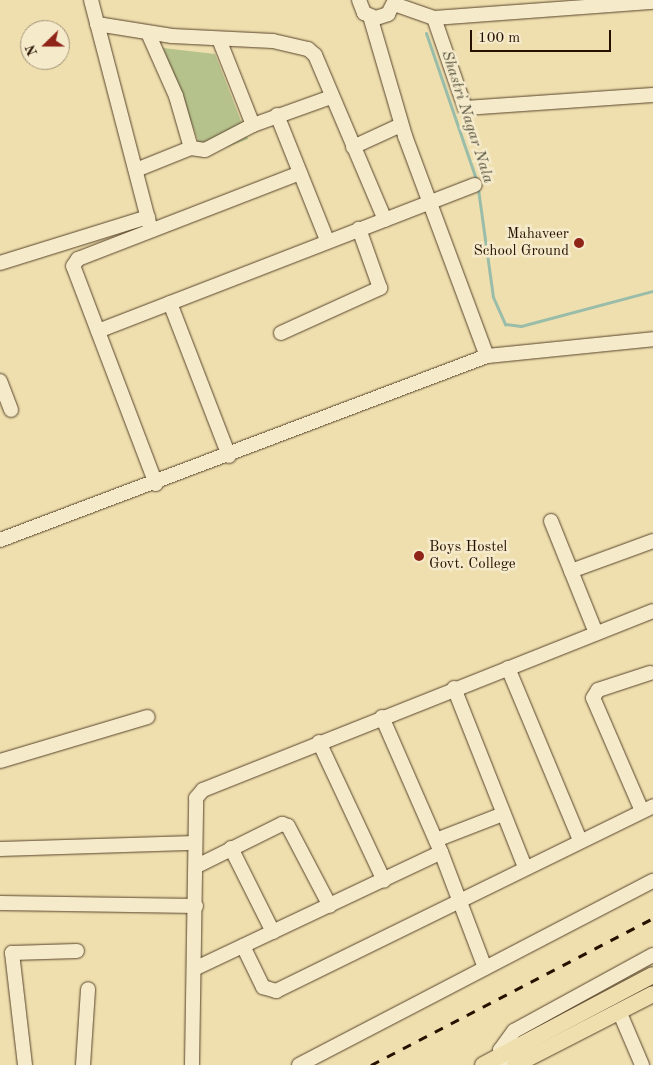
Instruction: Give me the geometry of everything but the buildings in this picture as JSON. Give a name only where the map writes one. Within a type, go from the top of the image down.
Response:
[{"type":"main road","points":[[483,1065],[502,1061],[653,975]]},
{"type":"main road","points":[[515,1065],[653,994]]},
{"type":"street","points":[[91,0],[150,223]]},
{"type":"street","points":[[359,0],[370,16],[402,125],[487,356]]},
{"type":"street","points":[[370,16],[388,14],[395,2],[434,18],[510,5],[653,2]]},
{"type":"street","points":[[434,18],[465,108],[653,95]]},
{"type":"street","points":[[97,24],[148,33],[273,41],[308,49],[315,55],[331,97],[385,220]]},
{"type":"street","points":[[148,33],[176,96],[191,148]]},
{"type":"street","points":[[219,39],[253,125]]},
{"type":"street","points":[[136,170],[191,148],[205,150],[253,125],[331,97]]},
{"type":"street","points":[[277,115],[327,240]]},
{"type":"street","points":[[353,147],[402,125]]},
{"type":"street","points":[[0,263],[150,223],[300,173]]},
{"type":"street","points":[[98,331],[327,240],[432,203],[475,185]]},
{"type":"street","points":[[150,223],[78,259],[73,266],[156,484]]},
{"type":"street","points":[[281,333],[380,288],[359,229]]},
{"type":"street","points":[[170,303],[229,456]]},
{"type":"street","points":[[0,540],[156,484],[487,356],[653,339]]},
{"type":"street","points":[[0,381],[11,410]]},
{"type":"street","points":[[552,521],[596,633]]},
{"type":"street","points":[[571,571],[653,541]]},
{"type":"street","points":[[192,1065],[198,865],[195,843],[196,798],[206,787],[653,611]]},
{"type":"street","points":[[508,668],[580,840]]},
{"type":"street","points":[[243,946],[263,988],[276,991],[460,903],[525,867],[647,808],[593,698],[598,690],[652,675]]},
{"type":"street","points":[[454,688],[525,867]]},
{"type":"street","points":[[0,761],[148,717]]},
{"type":"street","points":[[382,717],[438,846],[486,968]]},
{"type":"street","points":[[319,742],[384,881]]},
{"type":"street","points":[[194,969],[384,881],[438,846],[503,814]]},
{"type":"street","points":[[198,865],[276,825],[288,826],[330,906]]},
{"type":"street","points":[[0,849],[195,843]]},
{"type":"street","points":[[231,848],[273,932]]},
{"type":"street","points":[[299,1065],[653,881]]},
{"type":"street","points":[[0,903],[196,906]]},
{"type":"street","points":[[25,1065],[12,953],[77,951]]},
{"type":"street","points":[[502,1061],[514,1031],[653,955]]},
{"type":"street","points":[[83,1065],[88,989]]},
{"type":"street","points":[[619,1011],[642,1065]]},
{"type":"green space","points":[[163,48],[215,54],[248,139],[204,156]]},
{"type":"waterway","name":"Shastri Nagar Nala","points":[[426,33],[477,182]]},
{"type":"waterway","name":"Shastri Nagar Nala","points":[[478,189],[493,297],[505,324],[521,326],[653,291]]},
{"type":"railway","points":[[371,1065],[653,918]]},
{"type":"place","name":"Mahaveer School Ground","points":[[579,243]]},
{"type":"place","name":"Boys Hostel Govt. College","points":[[419,556]]}]
